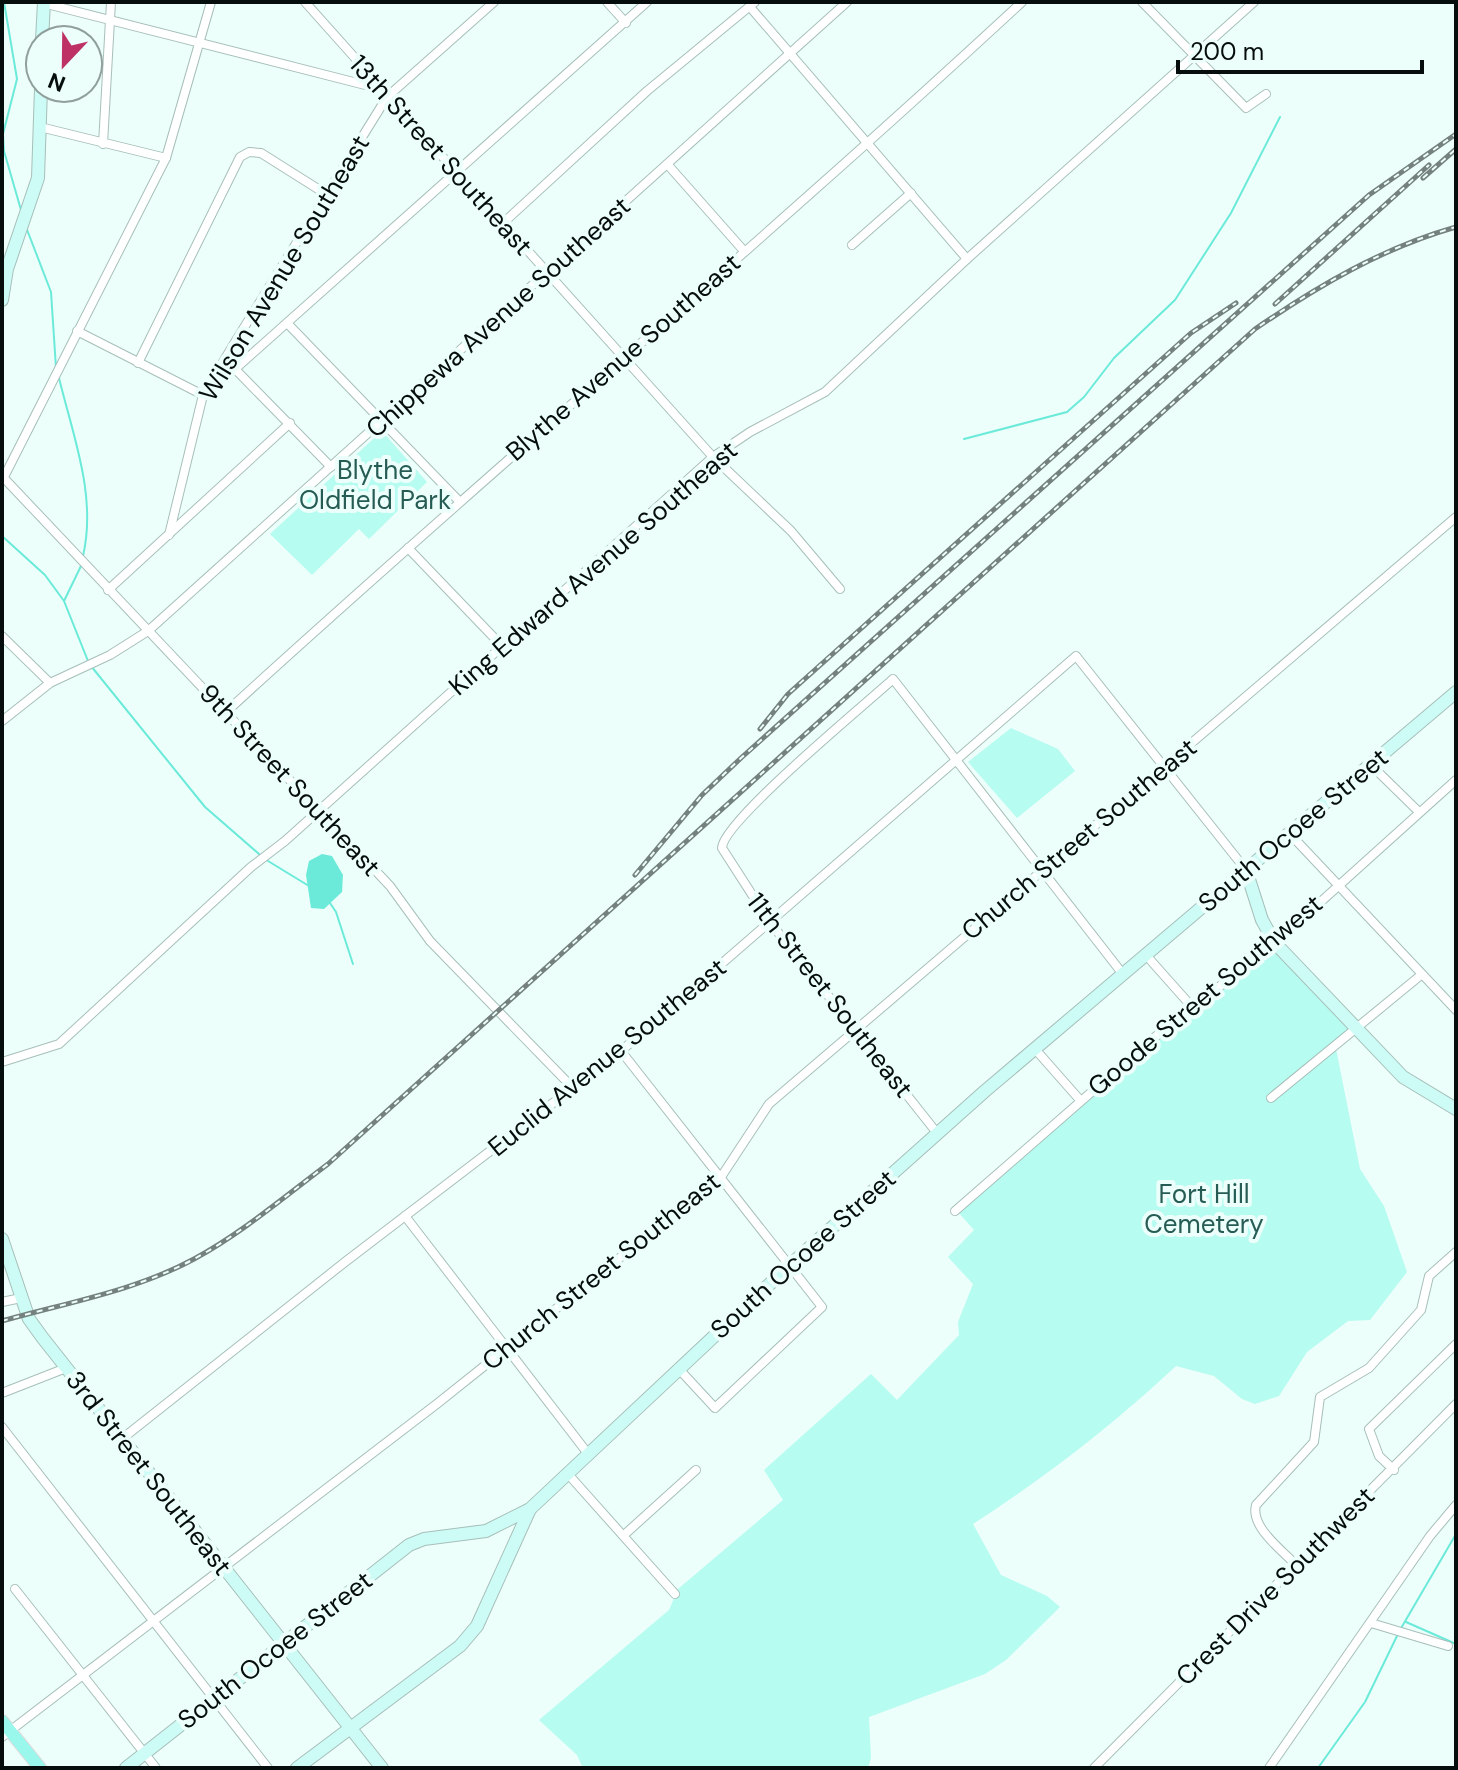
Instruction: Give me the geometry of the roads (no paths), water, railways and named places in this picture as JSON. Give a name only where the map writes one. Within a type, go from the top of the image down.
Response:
[{"type":"main road","points":[[5,1730],[40,1768]]},
{"type":"street","points":[[42,24],[42,2],[377,88]]},
{"type":"street","points":[[103,144],[111,2]]},
{"type":"street","points":[[3,477],[166,158],[211,2]]},
{"type":"street","name":"13th Street Southeast","points":[[305,2],[372,77],[377,88],[458,173],[545,273],[713,457],[791,531],[840,589]]},
{"type":"street","name":"Wilson Avenue Southeast","points":[[169,535],[203,395],[208,386],[387,97],[494,2]]},
{"type":"street","points":[[607,2],[626,23]]},
{"type":"street","points":[[208,386],[235,369],[647,2]]},
{"type":"street","name":"Chippewa Avenue Southeast","points":[[2,721],[50,683],[110,655],[148,631],[847,2]]},
{"type":"street","name":"Blythe Avenue Southeast","points":[[226,712],[622,357],[869,144],[1022,2]]},
{"type":"street","points":[[1142,2],[1246,108],[1266,94]]},
{"type":"street","name":"King Edward Avenue Southeast","points":[[2,1062],[59,1044],[251,867],[319,810],[713,457],[750,432],[825,392],[967,259],[1254,2]]},
{"type":"street","points":[[502,224],[647,91],[753,4],[790,53],[967,259]]},
{"type":"street","points":[[2,300],[4,268],[36,186],[41,104]]},
{"type":"street","points":[[40,127],[166,158]]},
{"type":"street","points":[[138,363],[240,157],[249,152],[261,153],[326,194]]},
{"type":"street","points":[[668,165],[744,251]]},
{"type":"street","points":[[852,245],[911,193]]},
{"type":"street","points":[[287,323],[459,501]]},
{"type":"street","points":[[77,331],[203,395]]},
{"type":"street","points":[[235,369],[331,467]]},
{"type":"street","points":[[108,590],[290,423]]},
{"type":"street","name":"9th Street Southeast","points":[[3,477],[390,886],[430,941],[573,1088]]},
{"type":"street","name":"Church Street Southeast","points":[[5,1730],[84,1677],[721,1177],[769,1104],[1456,517]]},
{"type":"street","points":[[408,548],[502,646]]},
{"type":"street","points":[[2,636],[50,683]]},
{"type":"street","name":"Euclid Avenue Southeast","points":[[123,1438],[621,1051],[1076,656],[1164,768]]},
{"type":"street","name":"11th Street Southeast","points":[[937,1133],[769,921],[724,856],[722,841],[743,816],[893,679],[956,760]]},
{"type":"street","name":"South Ocoee Street","points":[[126,1768],[409,1545],[424,1539],[489,1529],[530,1509],[678,1368],[937,1133],[1456,692]]},
{"type":"street","points":[[956,760],[1122,973]]},
{"type":"street","points":[[1371,765],[1418,811]]},
{"type":"street","points":[[1164,768],[1246,870],[1262,920],[1275,943],[1403,1077],[1456,1109]]},
{"type":"street","name":"Goode Street Southwest","points":[[955,1211],[1080,1100],[1275,943],[1456,780]]},
{"type":"street","points":[[1290,834],[1456,1010]]},
{"type":"street","points":[[1145,954],[1193,1008]]},
{"type":"street","points":[[1271,1098],[1421,975]]},
{"type":"street","points":[[1035,1049],[1080,1100]]},
{"type":"street","points":[[621,1051],[822,1307],[715,1408],[678,1368]]},
{"type":"street","points":[[405,1216],[589,1455]]},
{"type":"street","name":"3rd Street Southeast","points":[[2,1239],[29,1319],[382,1768]]},
{"type":"street","points":[[1296,1565],[1262,1529],[1256,1519],[1256,1505],[1314,1442],[1320,1397],[1369,1368],[1421,1310],[1429,1276],[1456,1252]]},
{"type":"street","points":[[2,1302],[21,1298]]},
{"type":"street","points":[[1394,1470],[1379,1456],[1369,1429],[1456,1344]]},
{"type":"street","points":[[2,1393],[66,1368]]},
{"type":"street","name":"Crest Drive Southwest","points":[[1094,1768],[1394,1470],[1456,1404]]},
{"type":"street","points":[[2,1427],[268,1768]]},
{"type":"street","points":[[624,1535],[696,1470]]},
{"type":"street","points":[[568,1474],[675,1594]]},
{"type":"street","points":[[1269,1768],[1430,1536],[1456,1505]]},
{"type":"street","points":[[297,1768],[460,1646],[477,1626],[508,1550],[530,1509]]},
{"type":"street","points":[[489,1529],[508,1550]]},
{"type":"street","points":[[15,1589],[156,1768]]},
{"type":"street","points":[[1371,1623],[1448,1646]]},
{"type":"waterway","points":[[4,2],[17,79],[3,134],[4,151],[21,210]]},
{"type":"waterway","points":[[964,439],[1067,412],[1084,397],[1114,358],[1175,300],[1231,213],[1280,117]]},
{"type":"waterway","points":[[26,227],[51,292],[56,368]]},
{"type":"waterway","points":[[59,378],[82,466],[87,511],[83,556]]},
{"type":"waterway","points":[[2,536],[45,575],[64,601],[88,661]]},
{"type":"waterway","points":[[64,601],[81,566]]},
{"type":"waterway","points":[[91,666],[205,807],[259,854]]},
{"type":"waterway","points":[[268,861],[309,886]]},
{"type":"waterway","points":[[330,903],[336,912],[353,964]]},
{"type":"waterway","points":[[1400,1630],[1456,1534]]},
{"type":"waterway","points":[[1406,1622],[1456,1644]]},
{"type":"waterway","points":[[1318,1768],[1365,1702],[1397,1636]]},
{"type":"railway","points":[[635,875],[702,795],[741,758],[1369,195],[1456,134]]},
{"type":"railway","points":[[1423,178],[1456,149]]},
{"type":"railway","points":[[1275,304],[1429,165]]},
{"type":"railway","points":[[2,1321],[148,1280],[212,1249],[262,1214],[328,1164],[1255,329],[1376,257],[1456,227]]},
{"type":"railway","points":[[760,729],[788,694],[1191,333],[1236,303]]},
{"type":"park label","name":"Blythe Oldfield Park","points":[[375,485]]},
{"type":"park label","name":"Fort Hill Cemetery","points":[[1204,1209]]}]
